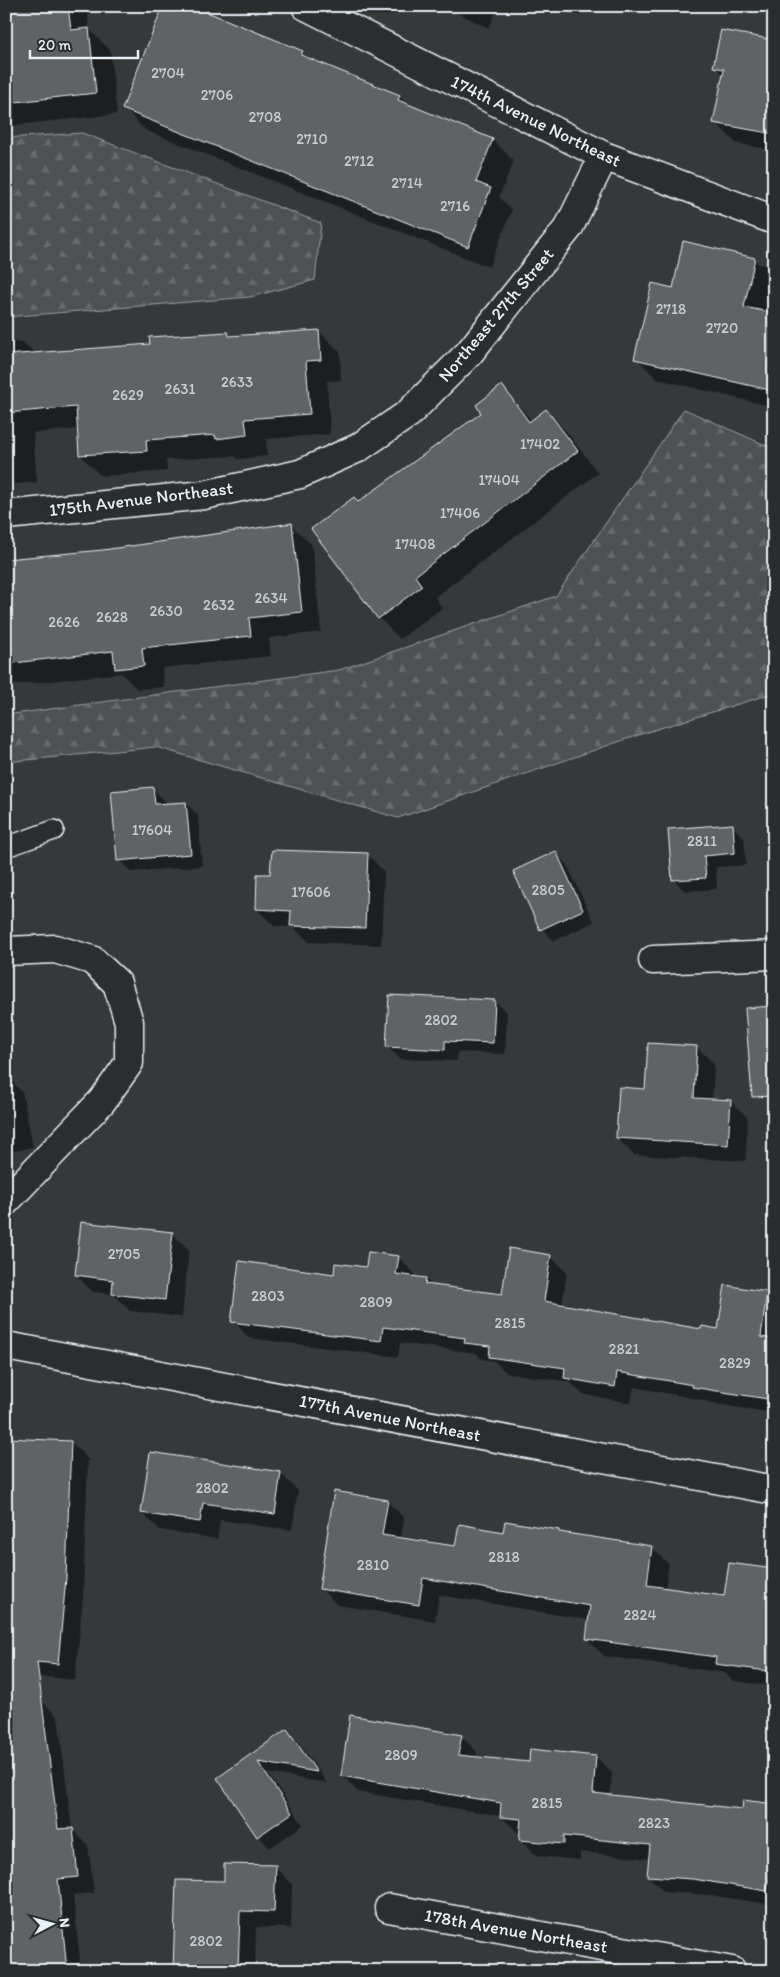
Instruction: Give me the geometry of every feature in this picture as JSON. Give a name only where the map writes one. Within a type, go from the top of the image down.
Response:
[{"type":"street","name":"174th Avenue Northeast","points":[[306,6],[604,156],[774,220]]},
{"type":"street","name":"Northeast 27th Street","points":[[358,448],[408,414],[469,353],[568,228],[604,156]]},
{"type":"street","name":"175th Avenue Northeast","points":[[6,515],[204,495],[300,474],[358,448]]},
{"type":"street","points":[[6,951],[56,949],[92,960],[117,983],[129,1022],[129,1063],[102,1100],[6,1201]]},
{"type":"street","points":[[653,960],[774,955]]},
{"type":"street","name":"177th Avenue Northeast","points":[[6,1346],[774,1490]]},
{"type":"street","name":"178th Avenue Northeast","points":[[389,1908],[732,1971]]},
{"type":"lane","points":[[6,847],[54,830]]},
{"type":"green space","points":[[82,133],[321,223],[315,280],[250,297],[6,317],[6,138]]},
{"type":"green space","points":[[684,409],[774,449],[774,693],[641,734],[398,818],[156,747],[6,762],[6,715],[339,670],[556,596]]},
{"type":"building","points":[[6,6],[68,6],[71,30],[89,28],[96,93],[6,103]]},
{"type":"building","points":[[163,6],[209,6],[207,12],[303,51],[301,55],[400,95],[398,100],[493,139],[476,182],[491,188],[468,247],[122,109]]},
{"type":"building","points":[[721,30],[774,40],[774,134],[713,123],[724,69],[713,67]]},
{"type":"building","points":[[683,241],[755,258],[744,307],[774,313],[774,391],[634,359],[652,283],[673,288]]},
{"type":"building","points":[[319,330],[321,360],[306,361],[310,414],[245,419],[247,435],[216,439],[215,435],[146,440],[147,451],[79,455],[76,407],[6,413],[6,355],[150,344],[149,337],[228,332],[229,336]]},
{"type":"building","points":[[502,385],[529,422],[546,409],[578,451],[415,576],[422,586],[378,619],[311,529],[354,497],[358,502],[481,413],[476,405]]},
{"type":"building","points":[[292,523],[302,612],[249,618],[251,636],[142,648],[144,666],[115,669],[113,651],[6,664],[6,609],[10,609],[6,559],[103,550]]},
{"type":"building","points":[[153,787],[155,804],[186,802],[191,854],[117,861],[111,791]]},
{"type":"building","points":[[733,824],[735,853],[704,856],[706,878],[672,880],[668,829]]},
{"type":"building","points":[[272,850],[368,853],[365,928],[290,926],[291,911],[256,909],[257,874],[270,874]]},
{"type":"building","points":[[556,851],[583,910],[540,930],[513,871]]},
{"type":"building","points":[[389,995],[495,1000],[493,1043],[445,1041],[445,1050],[386,1047]]},
{"type":"building","points":[[774,1006],[774,1096],[752,1097],[745,1008]]},
{"type":"building","points":[[648,1043],[697,1046],[694,1098],[731,1100],[728,1145],[616,1138],[619,1087],[645,1089]]},
{"type":"building","points":[[81,1222],[173,1232],[165,1300],[112,1294],[113,1280],[75,1275]]},
{"type":"building","points":[[509,1248],[551,1255],[544,1301],[701,1329],[702,1326],[718,1329],[725,1285],[767,1292],[761,1337],[774,1339],[774,1400],[692,1387],[693,1385],[617,1372],[615,1387],[564,1378],[565,1368],[489,1357],[490,1346],[464,1343],[465,1338],[383,1327],[381,1341],[231,1322],[239,1261],[334,1274],[335,1263],[366,1267],[368,1252],[399,1256],[396,1274],[426,1278],[425,1284],[502,1294]]},
{"type":"building","points":[[6,1438],[71,1441],[66,1578],[58,1664],[37,1662],[58,1829],[73,1828],[78,1877],[58,1879],[67,1971],[6,1971]]},
{"type":"building","points":[[150,1452],[281,1472],[275,1514],[203,1503],[200,1522],[141,1513]]},
{"type":"building","points":[[334,1491],[388,1500],[382,1535],[455,1546],[459,1524],[503,1532],[505,1521],[559,1530],[559,1532],[652,1546],[647,1585],[724,1596],[729,1563],[774,1569],[774,1672],[715,1664],[716,1657],[586,1639],[590,1606],[423,1578],[419,1605],[319,1589]]},
{"type":"building","points":[[350,1715],[462,1735],[458,1755],[529,1762],[530,1749],[596,1756],[593,1793],[742,1809],[743,1800],[774,1804],[774,1862],[771,1861],[767,1891],[693,1879],[647,1876],[650,1845],[564,1836],[564,1844],[519,1840],[521,1819],[500,1817],[501,1803],[341,1776]]},
{"type":"building","points":[[287,1729],[317,1772],[258,1762],[292,1813],[257,1837],[217,1778]]},
{"type":"building","points":[[224,1864],[276,1865],[274,1912],[240,1911],[238,1971],[173,1971],[176,1880],[224,1881]]}]
